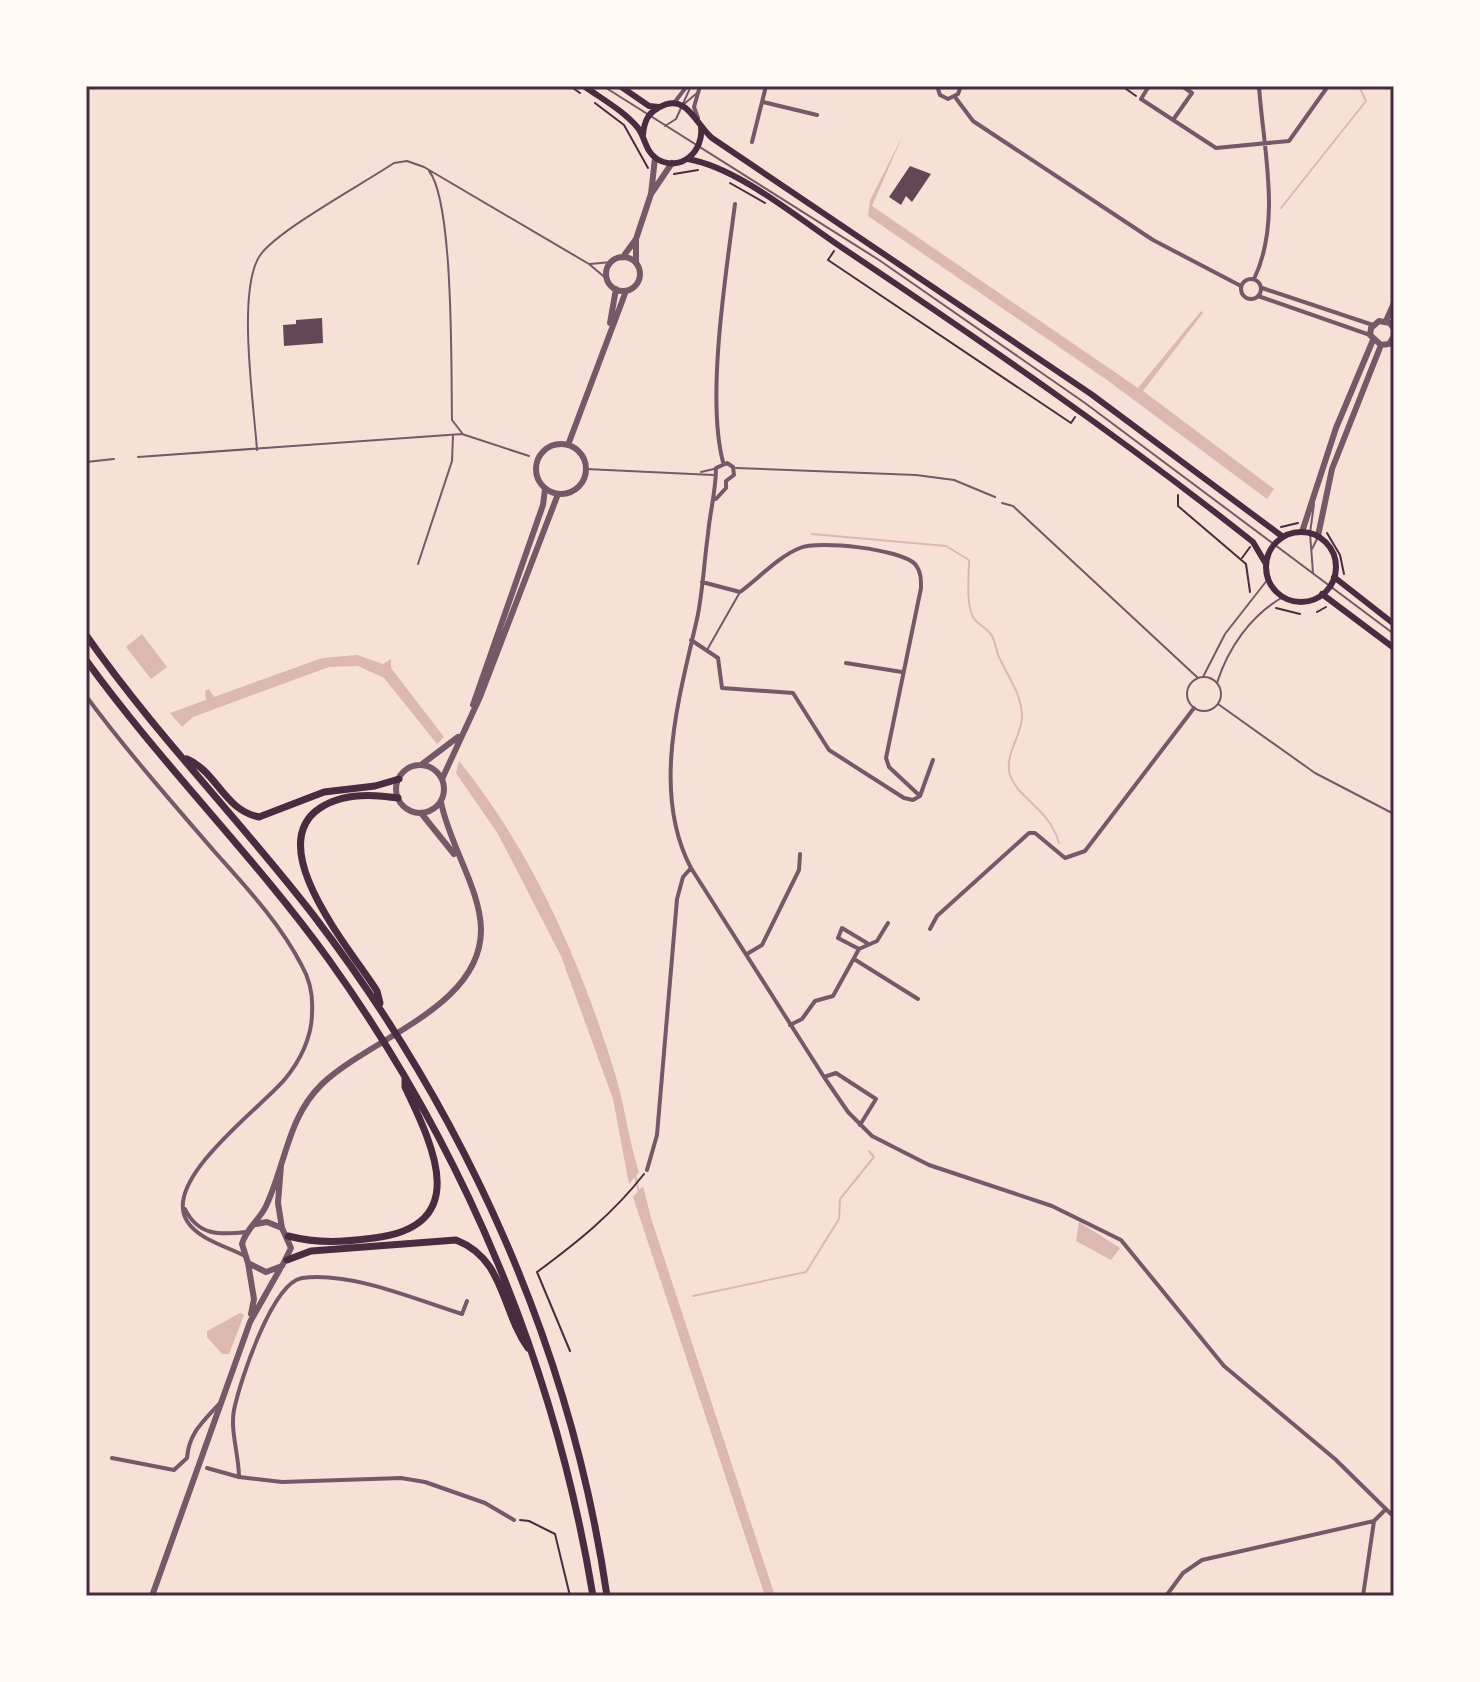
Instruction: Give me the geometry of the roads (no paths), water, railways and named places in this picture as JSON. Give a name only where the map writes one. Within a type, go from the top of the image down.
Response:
[{"type":"highway","points":[[86,635],[307,907],[382,1011],[432,1089],[505,1238],[551,1361],[578,1452],[607,1596]]},
{"type":"highway","points":[[86,660],[328,959],[405,1076],[466,1188],[495,1252],[533,1355],[565,1463],[593,1596]]},
{"type":"highway","points":[[183,758],[197,764],[236,808],[259,817],[324,792],[375,786],[399,779]]},
{"type":"highway","points":[[382,1011],[377,991],[303,873],[298,853],[305,823],[325,804],[358,796],[398,798]]},
{"type":"highway","points":[[288,1236],[332,1243],[398,1235],[419,1225],[429,1212],[438,1180],[431,1142],[405,1087],[405,1076]]},
{"type":"highway","points":[[284,1263],[311,1251],[440,1239],[471,1245],[496,1274],[521,1337],[533,1355]]},
{"type":"main road","points":[[584,86],[621,113],[643,135]]},
{"type":"main road","points":[[620,86],[649,106],[682,106],[698,118],[701,127],[699,146],[688,159]]},
{"type":"main road","points":[[659,107],[648,117],[643,135],[646,148],[655,158],[672,163],[688,159],[710,163],[1079,411],[1253,542],[1266,564],[1268,579],[1283,597],[1303,602],[1322,594],[1334,577],[1331,550],[1318,536],[1306,533],[1283,537],[1273,546],[1266,564]]},
{"type":"main road","points":[[701,127],[712,138],[1091,394],[1283,537]]},
{"type":"main road","points":[[1334,577],[1394,624]]},
{"type":"main road","points":[[1322,594],[1394,648]]},
{"type":"street","points":[[672,104],[689,86]]},
{"type":"street","points":[[698,118],[694,107],[700,86]]},
{"type":"street","points":[[752,142],[766,86]]},
{"type":"street","points":[[937,86],[944,98],[955,97]]},
{"type":"street","points":[[955,97],[961,86]]},
{"type":"street","points":[[1149,86],[1141,99],[1216,148],[1263,146],[1289,141],[1326,89],[1322,86]]},
{"type":"street","points":[[1173,120],[1192,93],[1182,86]]},
{"type":"street","points":[[1254,279],[1269,235],[1259,86]]},
{"type":"street","points":[[955,97],[973,121],[1153,240],[1241,286],[1246,298],[1258,296],[1372,338],[1381,345],[1389,344],[1394,336]]},
{"type":"street","points":[[763,102],[817,115]]},
{"type":"street","points":[[626,291],[616,289],[608,280],[612,262],[623,257],[636,239],[651,194],[655,158]]},
{"type":"street","points":[[651,194],[672,163]]},
{"type":"street","points":[[723,462],[716,422],[735,204]]},
{"type":"street","points":[[568,445],[626,291],[640,279],[636,239]]},
{"type":"street","points":[[623,257],[636,262]]},
{"type":"street","points":[[1241,286],[1248,279],[1254,279],[1262,288],[1373,325],[1386,321],[1394,303]]},
{"type":"street","points":[[1258,296],[1262,288]]},
{"type":"street","points":[[609,331],[616,289]]},
{"type":"street","points":[[1386,321],[1394,329]]},
{"type":"street","points":[[1306,533],[1317,486],[1339,419],[1372,338],[1373,325]]},
{"type":"street","points":[[1318,536],[1332,469],[1381,345]]},
{"type":"street","points":[[557,444],[568,445],[582,454],[586,469],[577,489],[558,494],[545,489],[536,474],[540,455],[557,444]]},
{"type":"street","points":[[723,462],[733,467],[734,475],[726,481]]},
{"type":"street","points":[[723,462],[716,468],[716,499],[676,711],[672,804],[679,841],[691,868],[790,1025],[824,1077],[872,1136],[904,1154],[1052,1206],[1121,1240],[1224,1366],[1335,1459],[1394,1517]]},
{"type":"street","points":[[717,476],[726,481]]},
{"type":"street","points":[[716,499],[726,488],[726,481]]},
{"type":"street","points":[[473,709],[475,695],[543,505],[545,489]]},
{"type":"street","points":[[152,1596],[250,1322],[254,1299],[242,1244],[247,1232],[256,1224],[281,1165],[293,1126],[309,1098],[322,1084],[454,990],[478,953],[481,929],[478,907],[458,860],[441,802],[442,779],[558,494]]},
{"type":"street","points":[[702,582],[740,592],[799,548],[834,545],[896,555],[917,567],[921,588],[902,672],[887,763],[920,796]]},
{"type":"street","points":[[691,640],[718,658],[722,688],[793,693],[829,750],[904,798],[913,800],[920,796],[933,760]]},
{"type":"street","points":[[846,663],[902,672]]},
{"type":"street","points":[[86,696],[276,922],[304,969],[311,992],[311,1026],[298,1060],[285,1079],[199,1166],[185,1186],[182,1203],[185,1220],[197,1232],[243,1255]]},
{"type":"street","points":[[930,929],[937,916],[1029,833],[1035,833],[1065,858],[1085,851],[1194,708]]},
{"type":"street","points":[[458,860],[421,813],[407,809],[398,798],[399,779],[408,769],[421,765],[461,735]]},
{"type":"street","points":[[421,765],[433,769],[442,779]]},
{"type":"street","points":[[421,813],[441,802]]},
{"type":"street","points":[[747,954],[762,945],[799,870],[800,854]]},
{"type":"street","points":[[647,1170],[657,1135],[677,899],[683,877],[691,868]]},
{"type":"street","points":[[790,1025],[802,1019],[815,1001],[833,996],[859,949],[877,941],[888,923]]},
{"type":"street","points":[[859,949],[838,938],[842,928],[867,943]]},
{"type":"street","points":[[854,959],[918,999]]},
{"type":"street","points":[[824,1077],[836,1073],[876,1099],[860,1125]]},
{"type":"street","points":[[281,1165],[278,1190],[282,1228]]},
{"type":"street","points":[[182,1203],[200,1229],[214,1234],[247,1232]]},
{"type":"street","points":[[250,1322],[291,1248],[282,1228],[273,1223],[256,1224]]},
{"type":"street","points":[[248,1263],[266,1272],[284,1263]]},
{"type":"street","points":[[239,1477],[233,1413],[274,1303],[290,1284],[300,1279],[332,1278],[462,1314],[467,1301]]},
{"type":"street","points":[[232,1374],[246,1377]]},
{"type":"street","points":[[112,1458],[174,1470],[187,1458],[188,1440],[221,1402]]},
{"type":"street","points":[[207,1468],[239,1477],[282,1482],[401,1478],[425,1482],[485,1503],[514,1520]]},
{"type":"street","points":[[1166,1596],[1183,1573],[1218,1554],[1374,1521],[1386,1509]]},
{"type":"street","points":[[1363,1596],[1374,1521]]},
{"type":"lane","points":[[603,86],[660,125],[699,146],[879,260],[1085,403],[1394,634]]},
{"type":"lane","points":[[660,125],[671,124],[689,86]]},
{"type":"lane","points":[[682,106],[697,92]]},
{"type":"lane","points":[[257,450],[248,295],[253,269],[270,245],[394,163],[418,164],[428,169],[589,264],[608,280]]},
{"type":"lane","points":[[428,169],[438,183],[444,220],[452,420],[462,434]]},
{"type":"lane","points":[[589,264],[612,262]]},
{"type":"lane","points":[[138,457],[462,434],[529,456]]},
{"type":"lane","points":[[418,564],[452,461],[453,435]]},
{"type":"lane","points":[[86,462],[114,459]]},
{"type":"lane","points":[[733,467],[916,475],[954,480],[995,497]]},
{"type":"lane","points":[[700,472],[716,468]]},
{"type":"lane","points":[[586,469],[700,472],[717,476]]},
{"type":"lane","points":[[1002,503],[1013,506],[1198,678]]},
{"type":"lane","points":[[1306,533],[1312,550],[1313,575]]},
{"type":"lane","points":[[1312,550],[1318,536]]},
{"type":"lane","points":[[1203,677],[1225,634],[1268,579]]},
{"type":"lane","points":[[707,651],[740,592]]},
{"type":"lane","points":[[1217,683],[1236,642],[1267,606],[1283,597]]},
{"type":"lane","points":[[1203,677],[1217,683],[1221,693],[1218,704],[1204,711],[1194,708],[1187,692],[1198,678],[1203,677]]},
{"type":"lane","points":[[1218,704],[1315,773],[1394,814]]},
{"type":"waterway","points":[[1281,208],[1366,101],[1359,86]]},
{"type":"waterway","points":[[812,534],[946,546],[969,560],[968,595],[972,615],[992,636],[1021,708],[1021,723],[1009,760],[1010,775],[1020,791],[1048,821],[1059,843]]},
{"type":"waterway","points":[[693,1296],[806,1272],[839,1219],[840,1199],[874,1157],[869,1151]]},
{"type":"waterway","points":[[635,1175],[639,1192]]}]
